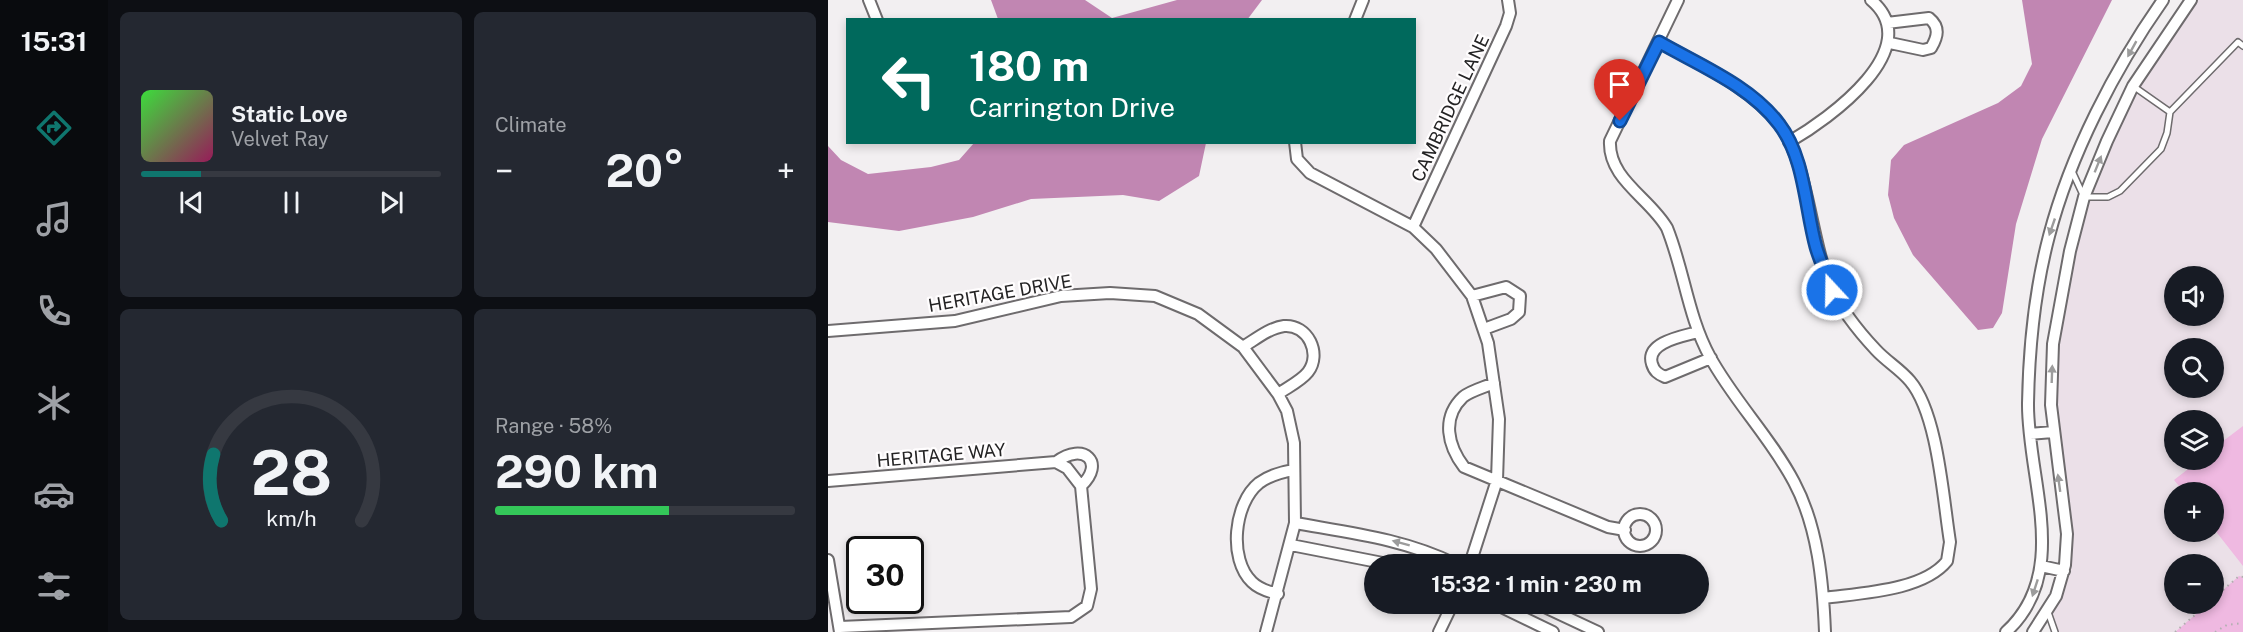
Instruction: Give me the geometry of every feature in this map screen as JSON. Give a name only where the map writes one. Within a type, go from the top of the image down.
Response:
[{"type":"street","points":[[868,0],[876,18]]},
{"type":"street","points":[[1356,18],[1363,0]]},
{"type":"street","name":"CAMBRIDGE LANE","points":[[1413,227],[1506,26],[1510,13],[1508,0]]},
{"type":"street","points":[[1678,0],[1610,141],[1609,154],[1621,176],[1662,218],[1698,332],[1711,358],[1794,482],[1815,542],[1824,598],[1825,632]]},
{"type":"street","points":[[1789,142],[1815,127],[1842,106],[1877,65],[1890,43],[1882,9],[1871,0]]},
{"type":"street","points":[[2006,632],[2030,603],[2041,566],[2043,535],[2028,404],[2032,333],[2049,237],[2071,171],[2105,98],[2144,27],[2163,0]]},
{"type":"street","points":[[2033,632],[2048,612],[2064,571],[2067,534],[2053,432],[2053,344],[2070,251],[2084,197],[2133,86],[2191,0]]},
{"type":"street","points":[[1887,23],[1929,18],[1936,23],[1937,31],[1931,48],[1923,50],[1890,43]]},
{"type":"street","points":[[1659,42],[1726,80],[1768,112],[1780,125],[1789,142],[1803,182],[1816,248],[1832,290],[1876,351],[1911,381],[1927,414],[1935,448],[1950,543],[1947,561],[1927,578],[1875,591],[1824,598]]},
{"type":"street","points":[[1294,144],[1297,159],[1310,173],[1413,227],[1436,249],[1472,296],[1484,329],[1499,419],[1497,480],[1473,554]]},
{"type":"street","points":[[1472,296],[1506,287],[1520,296],[1519,312],[1511,319],[1484,329]]},
{"type":"street","name":"HERITAGE DRIVE","points":[[828,331],[955,321],[1061,296],[1110,293],[1155,296],[1198,314],[1243,347],[1278,394],[1287,411],[1294,443],[1295,523],[1278,594],[1266,632]]},
{"type":"street","points":[[1243,347],[1270,331],[1287,326],[1296,327],[1309,339],[1313,347],[1313,363],[1301,379],[1278,394]]},
{"type":"street","points":[[1698,332],[1657,346],[1652,352],[1651,361],[1654,369],[1665,377],[1711,358]]},
{"type":"street","points":[[1494,383],[1464,397],[1452,414],[1448,431],[1453,452],[1464,467],[1608,527],[1625,530]]},
{"type":"street","points":[[2030,434],[2053,432]]},
{"type":"street","name":"HERITAGE WAY","points":[[828,481],[1056,462],[1067,454],[1076,452],[1086,454],[1091,459],[1092,469],[1089,479],[1081,486],[1090,589],[1087,606],[1071,617],[840,629]]},
{"type":"street","points":[[1056,462],[1067,468],[1081,486]]},
{"type":"street","points":[[1278,594],[1252,582],[1243,568],[1237,528],[1244,505],[1257,484],[1281,472],[1294,470]]},
{"type":"street","points":[[1295,523],[1378,537],[1425,549],[1435,554]]},
{"type":"street","points":[[1291,544],[1364,559]]},
{"type":"street","points":[[828,560],[840,629]]},
{"type":"street","points":[[2041,566],[2064,571]]},
{"type":"street","points":[[1439,632],[1448,614]]},
{"type":"street","points":[[1516,614],[1553,632]]},
{"type":"street","points":[[1560,614],[1598,632]]},
{"type":"lane","points":[[2071,171],[2084,197],[2108,197],[2120,191],[2161,149],[2167,133],[2170,112],[2238,42],[2243,46]]},
{"type":"lane","points":[[2133,86],[2170,112]]},
{"type":"lane","points":[[2048,612],[2055,632]]},
{"type":"path","points":[[2224,590],[2240,576],[2243,577]]},
{"type":"path","points":[[2175,632],[2196,614]]},
{"type":"path","points":[[2215,632],[2228,625],[2243,623]]},
{"type":"shaded area","points":[[991,0],[1085,0],[1112,18],[998,18]]},
{"type":"shaded area","points":[[1177,0],[1262,0],[1248,18],[1112,18]]},
{"type":"shaded area","points":[[2022,0],[2112,0],[2042,139],[2016,224],[2002,313],[1993,328],[1978,330],[1913,255],[1894,218],[1888,195],[1891,160],[1904,145],[1998,103],[2021,86],[2032,64]]},
{"type":"shaded area","points":[[2191,0],[2243,0],[2243,577],[2239,577],[2224,590],[2224,554],[2164,554],[2164,614],[2196,614],[2175,632],[2055,632],[2048,612],[2065,565],[2054,443],[2053,344],[2084,197],[2133,86]]},
{"type":"shaded area","points":[[973,144],[1206,144],[1199,176],[1159,201],[1123,195],[1031,199],[973,217],[899,231],[828,222],[828,146],[841,160],[868,174],[931,167],[959,160]]},
{"type":"shaded area","points":[[2243,426],[2243,566],[2224,542],[2224,482],[2176,482],[2174,480],[2187,470],[2224,470],[2224,440]]},
{"type":"shaded area","points":[[2239,576],[2243,577],[2243,632],[2175,632],[2196,614],[2224,614],[2224,589]]},
{"type":"route","points":[[1620,121],[1659,42],[1726,80],[1768,112],[1780,125],[1789,142],[1803,182],[1816,248],[1832,290]]}]
